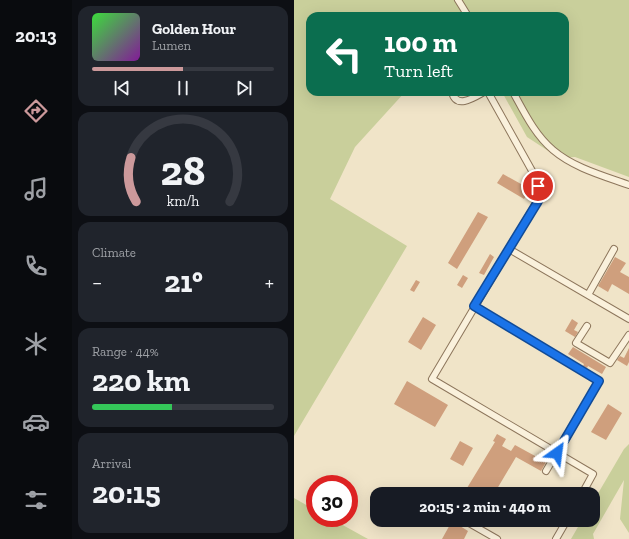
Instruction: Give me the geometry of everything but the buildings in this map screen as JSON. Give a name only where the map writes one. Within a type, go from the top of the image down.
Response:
[{"type":"street","points":[[458,0],[466,12]]},
{"type":"street","points":[[453,96],[459,101],[465,102],[476,96]]},
{"type":"street","points":[[490,96],[536,178],[541,195],[474,306],[432,380],[593,474],[586,487]]},
{"type":"street","points":[[515,96],[527,118],[540,136],[553,150],[565,159],[629,185]]},
{"type":"street","points":[[509,249],[629,319]]},
{"type":"street","points":[[588,295],[614,249]]},
{"type":"street","points":[[474,306],[599,381],[546,471]]},
{"type":"street","points":[[586,326],[576,343],[610,363],[629,335]]},
{"type":"street","points":[[477,527],[497,539]]},
{"type":"street","points":[[556,539],[563,527]]},
{"type":"green space","points":[[294,0],[629,0],[629,177],[575,157],[559,158],[527,137],[504,96],[569,96],[569,12],[306,12],[306,96],[401,96],[355,147],[330,199],[407,246],[294,436]]},
{"type":"green space","points":[[629,444],[629,533],[620,519],[624,480],[600,522],[600,490],[624,449]]},
{"type":"green space","points":[[294,498],[306,505],[306,527],[346,527],[368,539],[294,539]]},
{"type":"green space","points":[[578,527],[597,527],[593,534],[594,539],[571,539]]},
{"type":"route","points":[[538,186],[541,195],[537,203],[474,306],[599,381],[557,453]]}]
